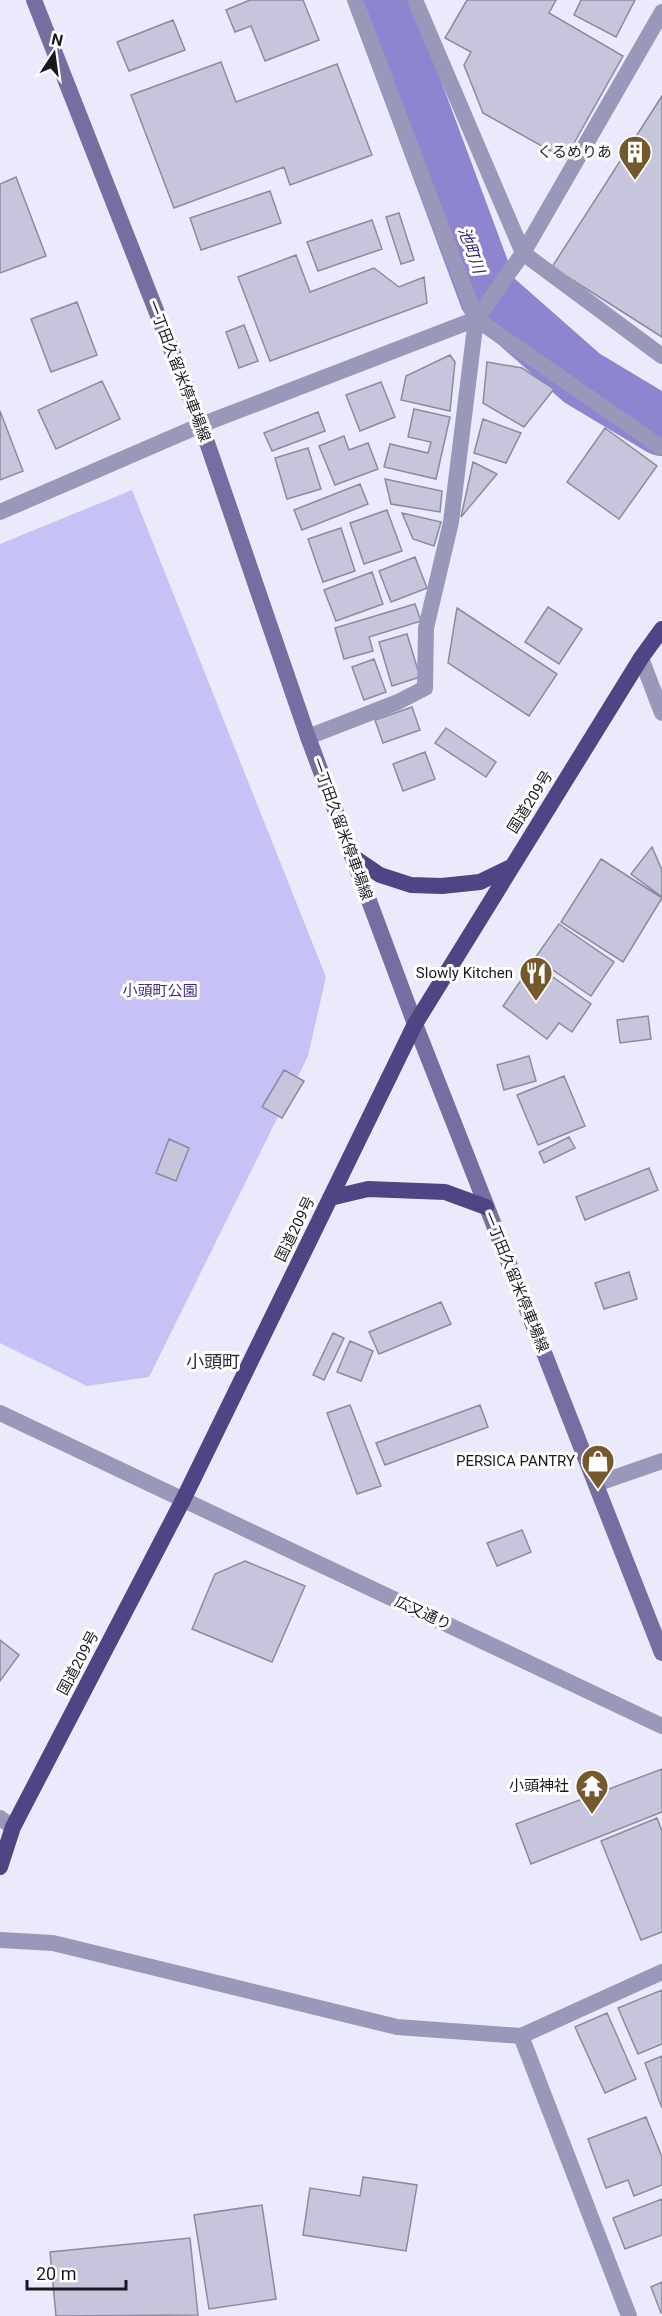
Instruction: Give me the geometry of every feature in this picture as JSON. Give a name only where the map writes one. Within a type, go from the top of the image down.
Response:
[{"type":"highway","name":"国道209号","points":[[0,1867],[6,1822],[183,1500],[414,1024],[641,658],[662,629]]},
{"type":"highway","points":[[352,856],[380,874],[411,885],[442,886],[480,882],[512,866]]},
{"type":"highway","points":[[330,1198],[368,1189],[445,1192],[486,1207]]},
{"type":"main road","name":"一丁田久留米停車場線","points":[[34,0],[201,425],[308,737],[414,1024],[662,1653]]},
{"type":"street","points":[[308,737],[398,702],[425,688],[426,628],[451,522],[476,319],[355,0]]},
{"type":"street","points":[[415,0],[523,253],[662,356]]},
{"type":"street","points":[[0,512],[201,425],[476,319],[523,253],[662,12]]},
{"type":"street","points":[[476,319],[662,448]]},
{"type":"street","points":[[641,658],[662,713]]},
{"type":"street","name":"広又通り","points":[[0,1413],[662,1726]]},
{"type":"street","points":[[596,1484],[662,1461]]},
{"type":"street","points":[[0,1940],[53,1943],[397,2026],[521,2036],[662,1972]]},
{"type":"street","points":[[521,2036],[629,2316]]},
{"type":"green space","name":"小頭町公園","points":[[132,490],[326,977],[308,1056],[149,1377],[87,1386],[0,1343],[0,544]]},
{"type":"building","points":[[250,0],[303,0],[319,40],[265,61],[251,26],[235,32],[226,10]]},
{"type":"building","points":[[467,0],[556,0],[549,13],[623,56],[565,159],[483,113],[464,65],[471,52],[445,38]]},
{"type":"building","points":[[581,0],[635,0],[616,37],[574,15]]},
{"type":"building","points":[[173,20],[185,50],[129,71],[117,42]]},
{"type":"building","points":[[221,62],[236,102],[337,64],[372,155],[290,185],[284,167],[174,208],[131,95]]},
{"type":"building","name":"くるめりあ","points":[[662,96],[662,337],[552,267]]},
{"type":"building","points":[[16,177],[46,256],[0,273],[0,184]]},
{"type":"building","points":[[270,191],[281,223],[201,250],[190,218]]},
{"type":"building","points":[[399,213],[414,260],[401,264],[386,217]]},
{"type":"building","points":[[372,220],[382,249],[318,271],[307,242]]},
{"type":"building","points":[[296,255],[310,292],[374,268],[399,287],[424,277],[427,303],[270,361],[238,277]]},
{"type":"building","points":[[77,302],[97,355],[51,372],[31,319]]},
{"type":"building","points":[[244,325],[258,361],[239,368],[226,332]]},
{"type":"building","points":[[450,355],[455,362],[450,411],[401,400],[406,376]]},
{"type":"building","points":[[487,362],[522,368],[554,389],[524,427],[483,403]]},
{"type":"building","points":[[102,381],[120,419],[56,449],[38,410]]},
{"type":"building","points":[[381,382],[395,417],[360,431],[346,395]]},
{"type":"building","points":[[414,409],[450,417],[436,479],[384,467],[390,444],[428,453],[431,442],[408,437]]},
{"type":"building","points":[[0,411],[23,471],[0,480]]},
{"type":"building","points":[[318,412],[325,431],[272,451],[264,433]]},
{"type":"building","points":[[483,419],[521,433],[506,463],[474,453]]},
{"type":"building","points":[[605,428],[657,466],[619,519],[567,482]]},
{"type":"building","points":[[344,436],[349,450],[368,443],[378,469],[335,485],[319,446]]},
{"type":"building","points":[[308,448],[321,489],[287,499],[275,458]]},
{"type":"building","points":[[473,462],[497,474],[461,517]]},
{"type":"building","points":[[385,479],[442,491],[440,512],[391,504]]},
{"type":"building","points":[[360,484],[368,504],[302,530],[294,510]]},
{"type":"building","points":[[387,510],[402,551],[364,564],[350,523]]},
{"type":"building","points":[[402,513],[441,522],[434,546],[413,539]]},
{"type":"building","points":[[341,528],[355,571],[323,582],[308,539]]},
{"type":"building","points":[[415,557],[427,588],[391,602],[379,571]]},
{"type":"building","points":[[372,572],[383,604],[336,621],[324,590]]},
{"type":"building","points":[[415,604],[421,621],[369,637],[373,651],[344,659],[335,628]]},
{"type":"building","points":[[548,607],[582,629],[559,664],[525,642]]},
{"type":"building","points":[[457,608],[557,674],[529,716],[448,663]]},
{"type":"building","points":[[407,634],[420,677],[392,686],[379,642]]},
{"type":"building","points":[[374,659],[386,692],[364,700],[352,667]]},
{"type":"building","points":[[412,707],[420,730],[383,743],[375,720]]},
{"type":"building","points":[[446,728],[496,762],[486,777],[435,743]]},
{"type":"building","points":[[425,752],[435,779],[403,791],[393,764]]},
{"type":"building","points":[[652,847],[662,870],[662,897],[631,874]]},
{"type":"building","points":[[601,859],[662,898],[623,962],[561,922]]},
{"type":"building","points":[[559,924],[614,962],[591,996],[535,958]]},
{"type":"building","points":[[533,963],[591,1004],[572,1032],[559,1023],[547,1039],[503,1006]]},
{"type":"building","points":[[648,1016],[651,1039],[620,1043],[617,1020]]},
{"type":"building","points":[[529,1056],[536,1081],[504,1090],[497,1065]]},
{"type":"building","points":[[284,1070],[304,1081],[282,1118],[262,1107]]},
{"type":"building","points":[[564,1076],[585,1126],[538,1145],[517,1095]]},
{"type":"building","points":[[569,1137],[575,1148],[544,1163],[539,1152]]},
{"type":"building","points":[[169,1139],[189,1148],[176,1181],[156,1173]]},
{"type":"building","points":[[649,1168],[658,1190],[585,1220],[576,1197]]},
{"type":"building","points":[[629,1272],[637,1299],[604,1309],[595,1283]]},
{"type":"building","points":[[441,1302],[451,1324],[379,1354],[369,1332]]},
{"type":"building","points":[[333,1333],[344,1338],[324,1380],[313,1375]]},
{"type":"building","points":[[350,1341],[373,1351],[361,1381],[337,1372]]},
{"type":"building","points":[[350,1405],[381,1486],[357,1494],[327,1413]]},
{"type":"building","points":[[480,1405],[488,1427],[385,1465],[376,1443]]},
{"type":"building","points":[[522,1530],[531,1552],[497,1566],[487,1543]]},
{"type":"building","points":[[245,1561],[305,1586],[272,1662],[192,1629],[215,1574]]},
{"type":"building","points":[[0,1640],[19,1655],[0,1681]]},
{"type":"building","points":[[662,1769],[662,1812],[531,1864],[516,1824]]},
{"type":"building","points":[[657,1818],[662,1831],[662,1932],[641,1940],[601,1841]]},
{"type":"building","points":[[662,1990],[662,2044],[638,2054],[618,2008]]},
{"type":"building","points":[[607,2013],[636,2079],[605,2093],[575,2027]]},
{"type":"building","points":[[662,2056],[662,2108],[645,2063]]},
{"type":"building","points":[[646,2117],[662,2157],[662,2185],[634,2196],[628,2180],[606,2188],[588,2139]]},
{"type":"building","points":[[363,2177],[417,2185],[406,2251],[303,2235],[310,2188],[360,2196]]},
{"type":"building","points":[[662,2199],[662,2235],[625,2249],[613,2218]]},
{"type":"building","points":[[262,2205],[276,2299],[209,2309],[194,2215]]},
{"type":"building","points":[[190,2238],[198,2315],[56,2316],[50,2252]]},
{"type":"building","points":[[662,2282],[662,2312],[661,2313],[651,2287]]},
{"type":"waterway","name":"池町川","points":[[379,0],[489,296],[582,378],[662,426]]},
{"type":"place","name":"くるめりあ","points":[[635,181]]},
{"type":"place","name":"Slowly Kitchen","points":[[536,1002]]},
{"type":"place","name":"PERSICA PANTRY","points":[[598,1490]]},
{"type":"place","name":"小頭神社","points":[[592,1815]]},
{"type":"district","name":"小頭町","points":[[213,1362]]}]
